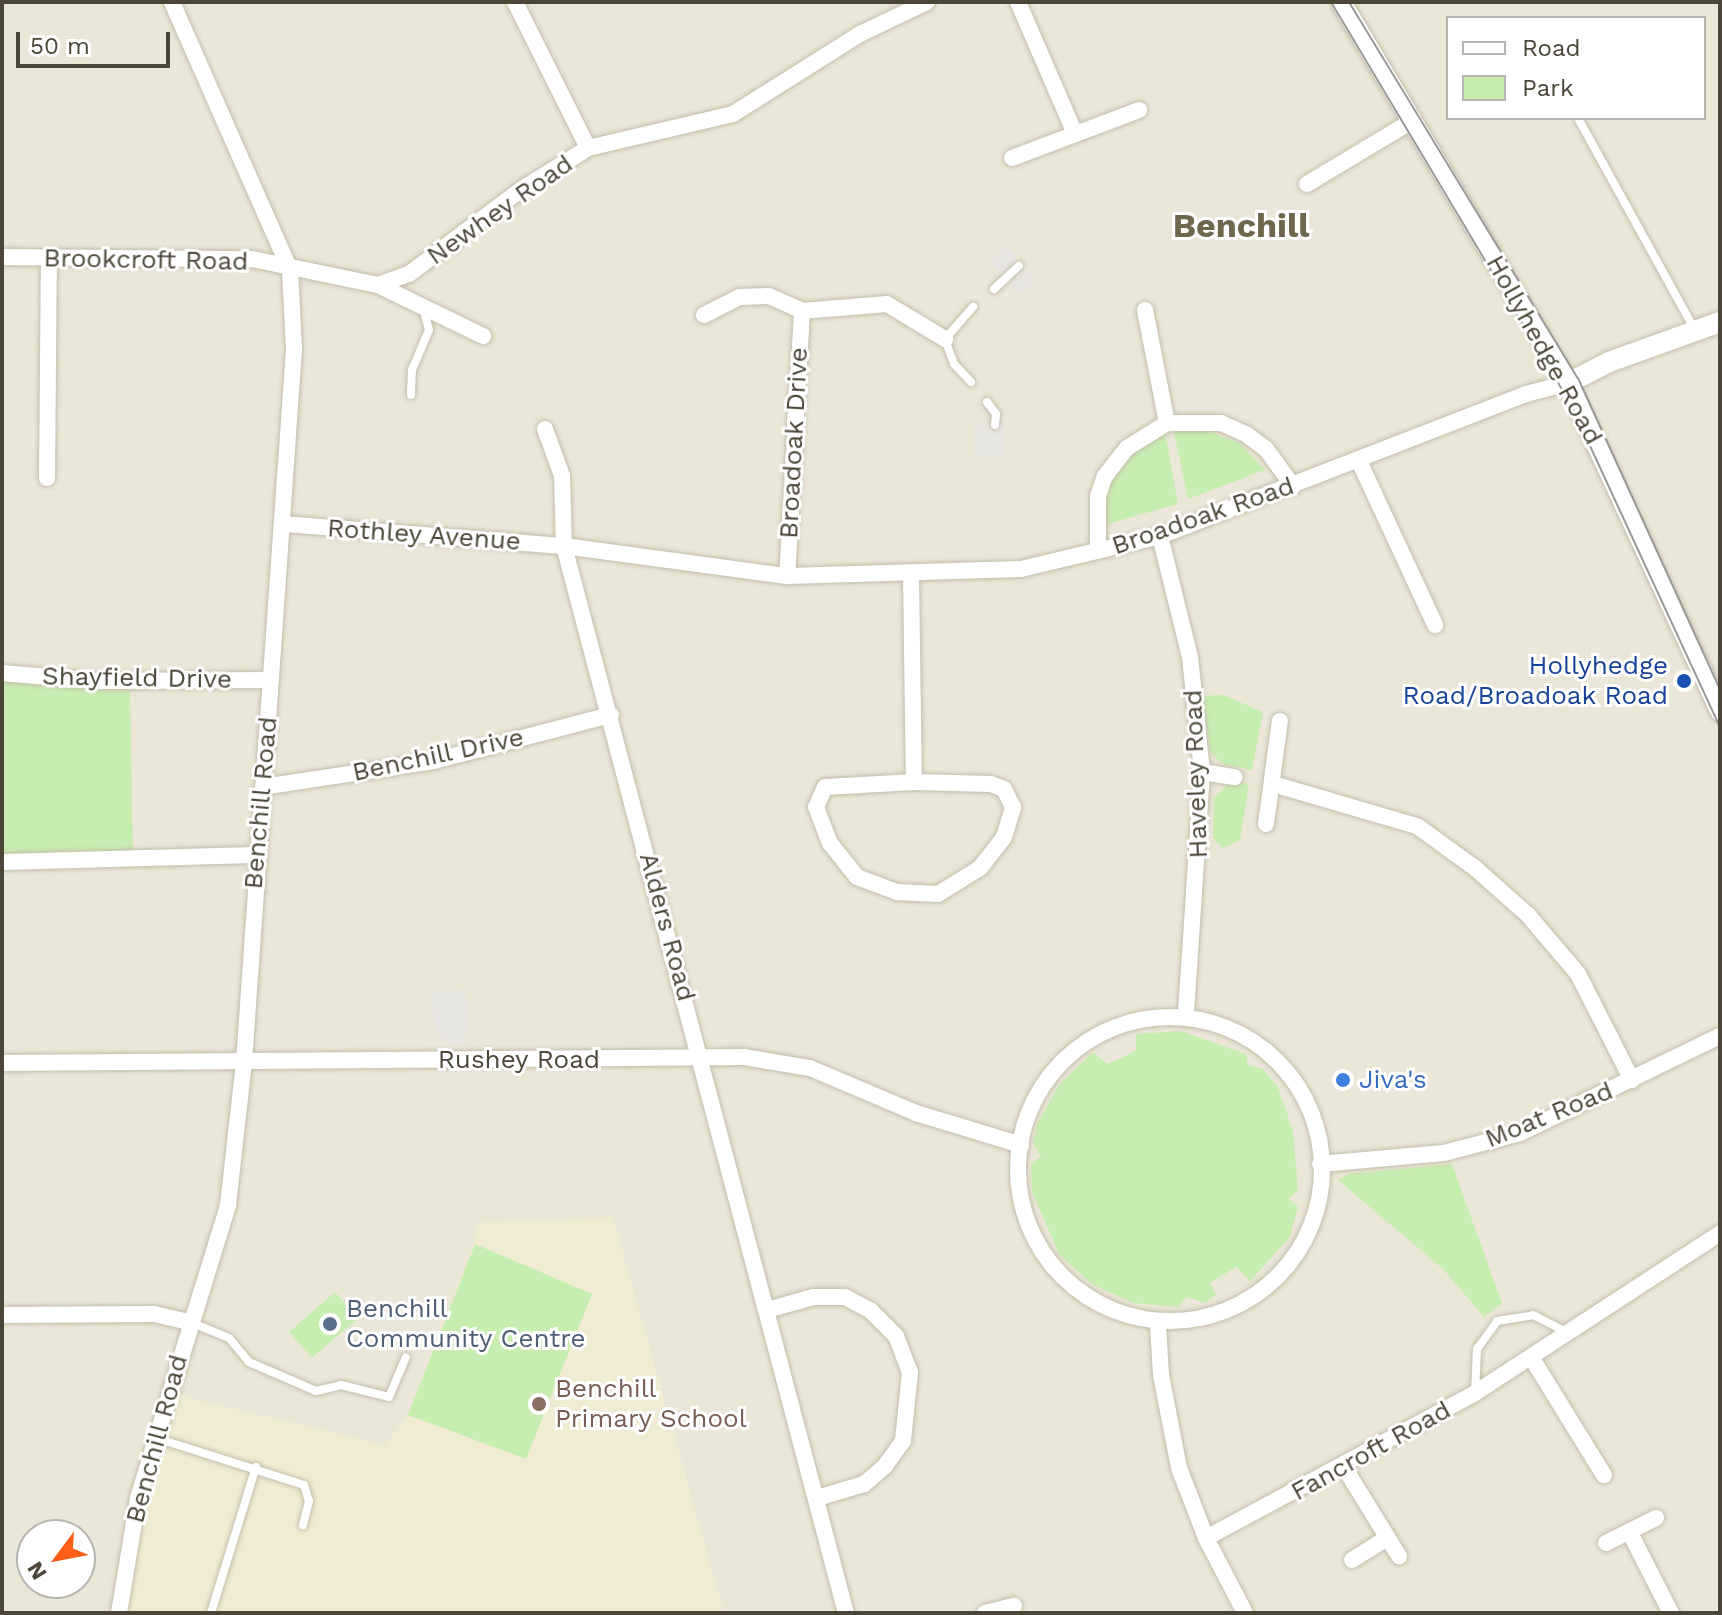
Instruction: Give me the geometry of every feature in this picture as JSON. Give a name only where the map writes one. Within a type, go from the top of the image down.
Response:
[{"type":"street","name":"Benchill Road","points":[[119,1613],[138,1498],[228,1205],[244,1062],[255,855],[284,524],[294,349],[290,270],[172,2]]},
{"type":"street","points":[[515,2],[588,148]]},
{"type":"street","name":"Newhey Road","points":[[378,285],[409,274],[522,189],[588,148],[733,114],[860,34],[927,2]]},
{"type":"street","points":[[1018,2],[1075,134]]},
{"type":"street","name":"Hollyhedge Road","points":[[1341,2],[1568,383],[1720,711]]},
{"type":"street","points":[[1012,158],[1139,110]]},
{"type":"street","points":[[1307,184],[1412,121]]},
{"type":"street","name":"Brookcroft Road","points":[[2,257],[252,259],[290,270],[378,285],[418,300],[483,336]]},
{"type":"street","points":[[47,478],[49,259]]},
{"type":"street","name":"Broadoak Drive","points":[[704,315],[739,297],[769,296],[802,311],[887,304],[945,339]]},
{"type":"street","points":[[1145,310],[1167,423]]},
{"type":"street","name":"Broadoak Drive","points":[[787,576],[802,311]]},
{"type":"street","name":"Broadoak Road","points":[[564,546],[787,576],[911,575],[1021,569],[1160,536],[1526,394],[1568,383],[1609,362],[1720,322]]},
{"type":"street","points":[[1098,551],[1098,496],[1105,476],[1127,448],[1167,423],[1221,423],[1246,434],[1266,449],[1293,486]]},
{"type":"street","name":"Alders Road","points":[[545,429],[562,476],[564,546],[702,1058],[846,1613]]},
{"type":"street","points":[[1359,461],[1435,625]]},
{"type":"street","name":"Rothley Avenue","points":[[284,524],[564,546]]},
{"type":"street","name":"Haveley Road","points":[[1160,536],[1190,657],[1202,772],[1186,1016]]},
{"type":"street","points":[[911,575],[914,782]]},
{"type":"street","name":"Shayfield Drive","points":[[2,673],[95,681],[271,680]]},
{"type":"street","name":"Benchill Drive","points":[[263,787],[434,761],[611,715]]},
{"type":"street","points":[[1266,824],[1280,721]]},
{"type":"street","points":[[1202,772],[1235,777]]},
{"type":"street","points":[[914,782],[991,784],[1004,789],[1013,807],[1004,837],[980,868],[938,894],[897,892],[857,877],[830,843],[816,807],[825,787],[914,782]]},
{"type":"street","points":[[1273,784],[1417,826],[1475,868],[1528,915],[1578,974],[1632,1080]]},
{"type":"street","points":[[2,862],[255,855]]},
{"type":"street","points":[[1186,1016],[1238,1032],[1267,1050],[1292,1077],[1307,1102],[1320,1164],[1309,1228],[1285,1267],[1222,1311],[1158,1325],[1114,1313],[1070,1286],[1038,1246],[1022,1202],[1021,1145],[1041,1090],[1056,1066],[1080,1046],[1146,1018],[1186,1016]]},
{"type":"street","name":"Moat Road","points":[[1320,1164],[1480,1145],[1520,1133],[1720,1036]]},
{"type":"street","name":"Rushey Road","points":[[2,1063],[244,1062],[454,1052],[744,1057],[810,1068],[916,1113],[1021,1145]]},
{"type":"street","name":"Fancroft Road","points":[[1206,1538],[1344,1467],[1475,1393],[1720,1233]]},
{"type":"street","points":[[767,1310],[813,1297],[845,1297],[871,1311],[896,1336],[910,1372],[903,1441],[885,1466],[864,1484],[817,1498]]},
{"type":"street","points":[[2,1315],[154,1314],[190,1322]]},
{"type":"street","points":[[1158,1325],[1170,1435],[1206,1538],[1245,1613]]},
{"type":"street","points":[[1531,1357],[1604,1475]]},
{"type":"street","points":[[1344,1467],[1399,1556]]},
{"type":"street","points":[[1606,1543],[1656,1518]]},
{"type":"street","points":[[1630,1533],[1671,1613]]},
{"type":"street","points":[[1352,1560],[1387,1538]]},
{"type":"street","points":[[985,1613],[1014,1606]]},
{"type":"lane","points":[[1579,120],[1696,330]]},
{"type":"lane","points":[[994,289],[1019,266]]},
{"type":"lane","points":[[411,395],[412,370],[429,330],[418,300]]},
{"type":"lane","points":[[971,382],[954,364],[945,339],[973,307]]},
{"type":"lane","points":[[987,402],[996,414],[995,425]]},
{"type":"lane","points":[[1475,1393],[1477,1349],[1497,1321],[1533,1315],[1568,1333]]},
{"type":"lane","points":[[190,1322],[229,1338],[249,1362],[316,1391],[341,1385],[389,1397],[406,1357]]},
{"type":"lane","points":[[155,1438],[256,1467],[304,1485],[309,1501],[303,1525]]},
{"type":"lane","points":[[211,1613],[256,1467]]},
{"type":"shaded area","points":[[2,2],[1720,2],[1720,1613],[2,1613]]},
{"type":"shaded area","points":[[1006,247],[1036,280],[1019,295],[990,262]]},
{"type":"shaded area","points":[[974,425],[1005,425],[1005,456],[974,456]]},
{"type":"shaded area","points":[[466,990],[468,1030],[460,1044],[447,1044],[434,1027],[432,992]]},
{"type":"shaded area","name":"Benchill Primary School","points":[[613,1217],[724,1613],[119,1613],[169,1393],[385,1445],[408,1415],[474,1244],[476,1223]]},
{"type":"green space","points":[[1198,427],[1239,443],[1265,470],[1188,499],[1173,428]]},
{"type":"green space","points":[[1165,431],[1178,504],[1104,525],[1102,497],[1117,464]]},
{"type":"green space","points":[[2,673],[130,681],[133,858],[2,863]]},
{"type":"green space","points":[[1223,695],[1263,712],[1252,770],[1223,764],[1211,753],[1202,696]]},
{"type":"green space","points":[[1232,781],[1249,784],[1240,840],[1222,848],[1213,837],[1214,798]]},
{"type":"green space","points":[[1181,1031],[1246,1054],[1248,1065],[1263,1069],[1278,1087],[1293,1131],[1298,1190],[1289,1199],[1298,1207],[1290,1237],[1250,1281],[1236,1267],[1210,1283],[1216,1295],[1205,1303],[1187,1297],[1178,1307],[1133,1303],[1092,1284],[1059,1254],[1032,1192],[1031,1165],[1041,1156],[1033,1144],[1037,1124],[1060,1084],[1093,1052],[1107,1064],[1136,1051],[1136,1034]]},
{"type":"green space","points":[[1452,1164],[1502,1303],[1484,1317],[1443,1269],[1338,1180],[1349,1174]]},
{"type":"green space","points":[[475,1244],[592,1294],[526,1459],[408,1415]]},
{"type":"green space","points":[[335,1292],[358,1318],[312,1358],[289,1332]]},
{"type":"tram line","points":[[1331,2],[1572,407],[1720,728]]},
{"type":"tram line","points":[[1349,2],[1578,378],[1720,689]]},
{"type":"place","name":"Hollyhedge Road/Broadoak Road","points":[[1684,681]]},
{"type":"place","name":"Jiva's","points":[[1343,1080]]},
{"type":"place","name":"Benchill Community Centre","points":[[330,1324]]},
{"type":"place","name":"Benchill Primary School","points":[[539,1404]]},
{"type":"district","name":"Benchill","points":[[1241,226]]}]
